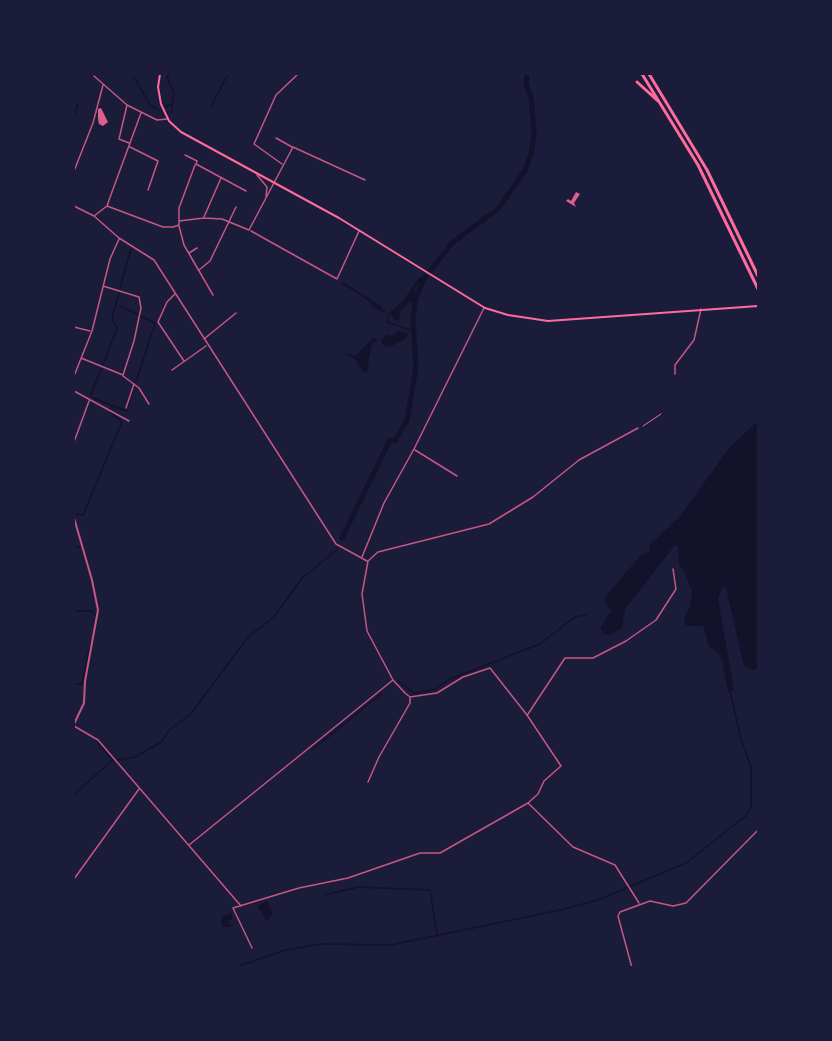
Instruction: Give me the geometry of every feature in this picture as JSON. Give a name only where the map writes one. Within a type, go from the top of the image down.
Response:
[{"type":"highway","points":[[642,74],[667,111],[714,195],[759,289]]},
{"type":"highway","points":[[649,74],[707,170],[759,276]]},
{"type":"highway","points":[[637,82],[650,91],[667,111]]},
{"type":"main road","points":[[160,74],[158,93],[168,118],[185,135],[359,230],[485,308],[508,315],[548,321],[759,306]]},
{"type":"street","points":[[92,74],[127,105],[157,120],[168,118]]},
{"type":"street","points":[[284,165],[254,144],[276,95],[298,74]]},
{"type":"street","points":[[74,171],[93,123],[103,85]]},
{"type":"street","points":[[127,105],[119,139],[158,161],[148,190]]},
{"type":"street","points":[[94,216],[107,206],[141,112]]},
{"type":"street","points":[[276,138],[365,180]]},
{"type":"street","points":[[180,221],[204,218],[230,221],[249,230],[293,147]]},
{"type":"street","points":[[185,155],[197,161],[196,164],[246,190]]},
{"type":"street","points":[[196,164],[179,208],[179,225],[181,238],[188,253],[213,295]]},
{"type":"street","points":[[254,172],[265,183],[266,198]]},
{"type":"street","points":[[204,218],[221,178]]},
{"type":"street","points":[[74,206],[94,216],[119,238],[154,260],[203,340],[336,544],[368,561]]},
{"type":"street","points":[[107,206],[155,225],[173,227],[179,225]]},
{"type":"street","points":[[198,270],[210,261],[236,207]]},
{"type":"street","points":[[251,231],[337,279],[359,230]]},
{"type":"street","points":[[74,376],[92,331],[110,259],[119,238]]},
{"type":"street","points":[[188,253],[197,248]]},
{"type":"street","points":[[104,286],[139,297],[141,308],[134,341],[123,375]]},
{"type":"street","points":[[175,294],[167,302],[158,322],[184,361]]},
{"type":"street","points":[[361,558],[384,503],[414,450],[485,308]]},
{"type":"street","points":[[675,374],[675,365],[693,340],[701,309]]},
{"type":"street","points":[[203,340],[236,313]]},
{"type":"street","points":[[74,327],[92,331]]},
{"type":"street","points":[[172,370],[207,345]]},
{"type":"street","points":[[81,358],[123,375],[134,384],[149,404]]},
{"type":"street","points":[[126,408],[134,384]]},
{"type":"street","points":[[74,391],[129,420]]},
{"type":"street","points":[[74,442],[89,400]]},
{"type":"street","points":[[368,782],[379,757],[410,703],[410,697],[393,680],[367,631],[362,594],[368,561],[378,552],[489,524],[533,497],[579,460],[639,428]]},
{"type":"street","points":[[414,450],[457,476]]},
{"type":"street","points":[[74,518],[93,580],[98,610],[85,681],[84,703],[74,725],[98,740],[241,906]]},
{"type":"street","points":[[527,715],[565,658],[593,658],[626,641],[656,620],[676,589],[673,569]]},
{"type":"street","points":[[252,948],[232,908],[348,878],[420,853],[440,853],[528,804],[538,794],[544,781],[561,766],[527,715],[490,668],[463,677],[437,693],[410,697]]},
{"type":"street","points":[[189,845],[393,680]]},
{"type":"street","points":[[74,879],[140,788]]},
{"type":"street","points":[[528,804],[566,842],[580,851],[615,865],[640,903]]},
{"type":"street","points":[[632,968],[618,916],[622,911],[650,901],[673,906],[686,903],[759,830]]},
{"type":"path","points":[[639,428],[661,414]]},
{"type":"shaded area","points":[[419,277],[424,278],[415,288],[415,303],[410,302],[400,311],[399,321],[396,321],[389,313],[403,301]]},
{"type":"shaded area","points":[[343,282],[381,306],[386,313],[377,310],[366,299],[341,283]]},
{"type":"shaded area","points":[[399,331],[409,333],[406,338],[390,347],[386,347],[381,342],[386,334],[392,336]]},
{"type":"shaded area","points":[[373,338],[378,341],[372,344],[369,368],[366,373],[355,359],[342,352],[355,356]]},
{"type":"shaded area","points":[[758,421],[758,668],[753,670],[744,666],[726,588],[722,587],[718,599],[734,690],[728,692],[722,661],[718,652],[709,646],[703,626],[686,626],[684,618],[690,606],[692,592],[685,572],[679,565],[678,548],[675,545],[625,609],[622,628],[609,635],[604,634],[600,628],[611,611],[604,601],[606,596],[641,555],[650,552],[649,546],[680,516],[730,447]]},
{"type":"shaded area","points":[[267,901],[273,913],[267,922],[258,906]]},
{"type":"shaded area","points":[[232,913],[232,919],[228,922],[233,927],[222,927],[221,917]]},
{"type":"building","points":[[101,108],[108,122],[103,126],[99,124],[98,119],[98,109]]},
{"type":"building","points":[[576,192],[580,194],[574,203],[576,207],[566,201],[568,199],[571,201]]},
{"type":"waterway","points":[[169,74],[167,78],[174,92],[171,113]]},
{"type":"waterway","points":[[211,106],[228,74]]},
{"type":"waterway","points":[[430,271],[453,242],[498,209],[526,169],[534,133],[531,97],[526,84],[527,74]]},
{"type":"waterway","points":[[133,75],[150,105],[157,109]]},
{"type":"waterway","points":[[74,118],[78,103]]},
{"type":"waterway","points":[[165,107],[173,103]]},
{"type":"waterway","points":[[120,288],[131,248]]},
{"type":"waterway","points":[[342,538],[390,440],[395,441],[407,420],[416,368],[413,317],[416,298],[425,277]]},
{"type":"waterway","points":[[103,365],[117,328],[112,318],[119,293]]},
{"type":"waterway","points":[[120,306],[137,314]]},
{"type":"waterway","points":[[389,314],[387,322],[413,331]]},
{"type":"waterway","points":[[136,382],[155,323],[141,316]]},
{"type":"waterway","points":[[91,395],[101,369]]},
{"type":"waterway","points":[[126,411],[134,387]]},
{"type":"waterway","points":[[94,398],[113,406],[111,409]]},
{"type":"waterway","points":[[114,406],[124,410]]},
{"type":"waterway","points":[[77,514],[83,515],[122,422],[110,412]]},
{"type":"waterway","points":[[74,547],[81,547]]},
{"type":"waterway","points":[[118,760],[135,757],[161,742],[170,729],[190,715],[248,637],[274,617],[302,578],[338,549]]},
{"type":"waterway","points":[[74,611],[92,611],[96,617]]},
{"type":"waterway","points":[[398,681],[414,693],[433,690],[450,679],[540,644],[575,617],[586,615]]},
{"type":"waterway","points":[[87,659],[92,639]]},
{"type":"waterway","points":[[74,684],[82,684],[87,660]]},
{"type":"waterway","points":[[234,968],[285,950],[321,944],[391,945],[560,910],[598,900],[686,863],[747,815],[751,807],[751,767],[741,739],[730,691]]},
{"type":"waterway","points":[[312,750],[381,694]]},
{"type":"waterway","points":[[95,739],[113,761]]},
{"type":"waterway","points":[[74,795],[111,761]]},
{"type":"waterway","points":[[325,895],[358,887],[430,890],[437,935]]}]
